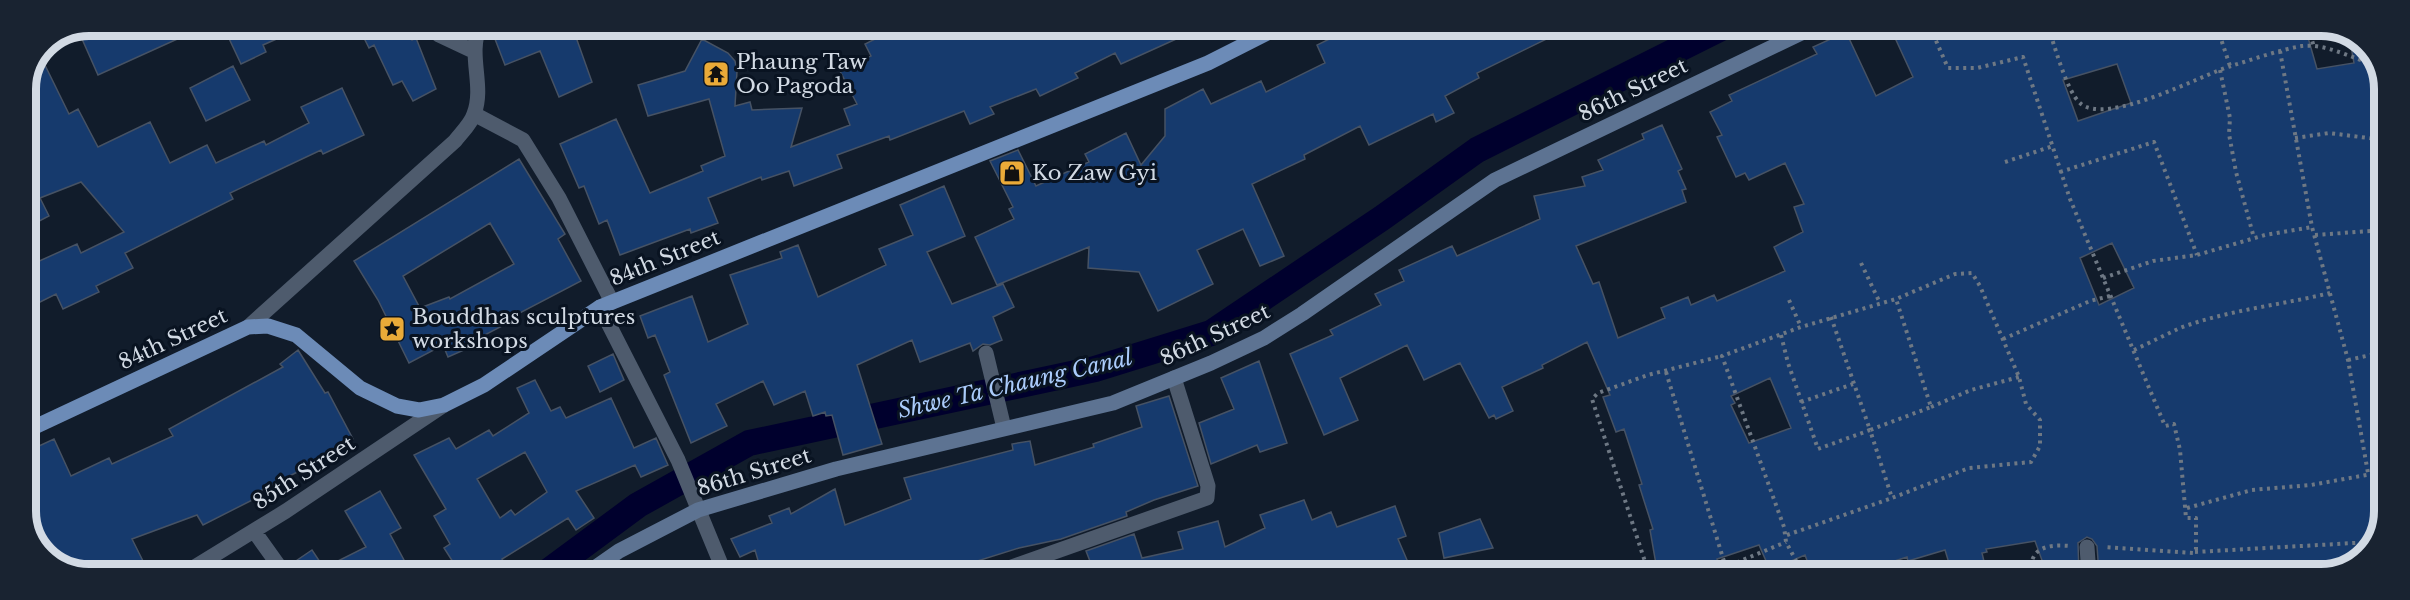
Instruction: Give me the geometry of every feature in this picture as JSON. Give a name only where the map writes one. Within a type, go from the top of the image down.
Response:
[{"type":"main road","name":"84th Street","points":[[36,426],[248,327],[268,326],[296,335],[360,387],[397,406],[419,410],[444,405],[484,385],[606,305],[1208,63],[1261,36]]},
{"type":"main road","name":"86th Street","points":[[600,564],[619,551],[698,510],[836,469],[1113,403],[1174,378],[1274,332],[1495,180],[1797,36]]},
{"type":"street","points":[[441,36],[473,51]]},
{"type":"street","points":[[248,327],[455,141],[474,114],[477,87],[473,51],[476,36]]},
{"type":"street","points":[[474,114],[523,140],[559,198],[678,460],[721,564]]},
{"type":"street","points":[[986,353],[1004,428]]},
{"type":"street","points":[[1020,564],[1207,498],[1209,486],[1174,378]]},
{"type":"street","name":"85th Street","points":[[200,564],[254,531],[444,405]]},
{"type":"street","points":[[254,531],[278,564]]},
{"type":"street","points":[[2087,547],[2088,564]]},
{"type":"path","points":[[1934,36],[1948,68],[1977,68],[2023,57],[2060,172],[2110,296],[2165,426],[2174,424],[2180,450],[2187,508],[2186,518],[2196,518],[2194,552]]},
{"type":"path","points":[[2051,36],[2072,91],[2080,103],[2092,109],[2102,110],[2172,92],[2230,66],[2280,51],[2314,46],[2367,63]]},
{"type":"path","points":[[2220,36],[2230,66]]},
{"type":"path","points":[[2311,36],[2314,46]]},
{"type":"path","points":[[2280,51],[2312,227],[2348,360],[2368,473]]},
{"type":"path","points":[[2220,70],[2230,118],[2229,134],[2236,172],[2254,238]]},
{"type":"path","points":[[2295,138],[2329,132],[2374,139]]},
{"type":"path","points":[[2060,172],[2154,142],[2197,255]]},
{"type":"path","points":[[2005,162],[2053,146]]},
{"type":"path","points":[[2103,278],[2153,261],[2197,255],[2254,238],[2312,227]]},
{"type":"path","points":[[2315,235],[2374,231]]},
{"type":"path","points":[[1861,263],[1881,303]]},
{"type":"path","points":[[1645,564],[1592,399],[1598,393],[1647,375],[1722,356],[1831,316],[1896,298],[1955,274],[1972,273],[2019,377],[2026,404],[2040,420],[2040,446],[2030,463],[1970,468],[1786,535]]},
{"type":"path","points":[[2134,350],[2182,328],[2249,310],[2278,306],[2330,293]]},
{"type":"path","points":[[2003,339],[2090,301],[2110,296]]},
{"type":"path","points":[[1896,298],[1931,407]]},
{"type":"path","points":[[1788,300],[1801,327]]},
{"type":"path","points":[[1831,316],[1892,498]]},
{"type":"path","points":[[1781,335],[1818,449],[1971,390],[2019,377]]},
{"type":"path","points":[[2348,360],[2374,354]]},
{"type":"path","points":[[1722,356],[1786,535],[1786,542],[1798,564]]},
{"type":"path","points":[[1666,372],[1725,564]]},
{"type":"path","points":[[1801,402],[1853,384]]},
{"type":"path","points":[[2187,508],[2252,490],[2311,484],[2374,473]]},
{"type":"path","points":[[1735,564],[1786,542]]},
{"type":"path","points":[[2031,564],[2031,559],[2040,550],[2063,546],[2194,552],[2364,542]]},
{"type":"building","points":[[184,36],[98,75],[81,37]]},
{"type":"building","points":[[228,36],[283,36],[263,45],[266,52],[241,64]]},
{"type":"building","points":[[363,36],[410,36],[412,40],[416,38],[436,89],[413,101],[402,81],[393,85],[374,45],[369,48]]},
{"type":"building","points":[[494,36],[576,36],[592,82],[559,97],[540,51],[505,65]]},
{"type":"building","points":[[881,36],[1183,36],[1121,64],[1115,53],[1075,73],[1078,78],[1040,96],[1036,89],[990,107],[994,114],[970,124],[964,111],[890,140],[889,136],[837,155],[842,168],[794,186],[789,171],[762,180],[761,177],[708,198],[718,223],[691,233],[690,229],[620,255],[607,220],[599,224],[584,186],[579,188],[560,144],[616,119],[650,193],[703,171],[701,166],[725,156],[709,99],[648,116],[638,85],[685,71],[702,39],[728,53],[735,61],[737,71],[735,106],[750,102],[752,110],[802,108],[791,147],[850,125],[844,109],[857,104],[840,71],[871,56],[865,44]]},
{"type":"building","points":[[1335,36],[1553,36],[1477,73],[1479,78],[1445,96],[1454,113],[1436,122],[1433,114],[1369,145],[1360,126],[1304,155],[1305,159],[1252,184],[1284,256],[1260,266],[1243,229],[1197,250],[1213,284],[1158,311],[1139,272],[1088,268],[1089,247],[997,285],[975,237],[1014,219],[1009,209],[1013,207],[990,161],[1018,150],[1036,186],[1089,162],[1085,154],[1126,133],[1141,165],[1165,136],[1165,109],[1203,89],[1211,104],[1261,81],[1266,92],[1325,63],[1317,45]]},
{"type":"building","points":[[1837,36],[1848,36],[1876,96],[1913,77],[1894,36],[2308,36],[2317,69],[2354,63],[2351,45],[2356,49],[2367,62],[2374,85],[2374,511],[2371,528],[2361,546],[2345,559],[2321,564],[2098,564],[2097,546],[2092,539],[2087,537],[2078,543],[2079,564],[2043,564],[2035,541],[1986,549],[1987,552],[1982,553],[1985,564],[1956,564],[1955,561],[1949,563],[1945,550],[1908,561],[1907,557],[1886,564],[1808,564],[1805,555],[1784,564],[1767,564],[1759,545],[1717,559],[1718,563],[1656,564],[1650,530],[1653,529],[1639,485],[1642,484],[1624,429],[1616,432],[1603,397],[1610,395],[1587,342],[1542,365],[1543,368],[1502,387],[1513,411],[1496,419],[1494,415],[1489,418],[1460,363],[1424,380],[1407,345],[1340,378],[1358,420],[1324,435],[1290,354],[1333,335],[1330,330],[1381,305],[1375,294],[1404,281],[1399,270],[1452,246],[1457,256],[1540,219],[1534,196],[1585,186],[1582,177],[1603,170],[1598,160],[1644,139],[1642,134],[1662,125],[1682,169],[1678,171],[1686,189],[1682,190],[1686,202],[1576,246],[1593,284],[1599,282],[1618,338],[1665,318],[1661,308],[1688,297],[1691,305],[1714,295],[1717,301],[1785,271],[1774,247],[1803,232],[1794,207],[1804,204],[1785,163],[1749,180],[1745,173],[1736,177],[1717,137],[1722,135],[1710,112],[1732,101],[1729,95],[1817,54],[1813,47]],"holes":[[[2117,64],[2131,103],[2078,121],[2063,80]],[[2112,243],[2134,288],[2099,305],[2080,258]],[[1770,378],[1791,428],[1749,443],[1731,405],[1735,403],[1731,396]]]},
{"type":"building","points":[[43,62],[69,114],[78,109],[98,147],[150,122],[170,163],[207,145],[216,163],[264,141],[266,145],[309,123],[301,107],[342,88],[364,135],[323,154],[321,150],[230,193],[233,199],[125,253],[133,268],[96,286],[99,292],[63,309],[56,294],[36,304],[36,262],[77,244],[81,253],[124,232],[81,182],[40,198],[49,216],[36,223],[36,89],[37,78]]},
{"type":"building","points":[[233,66],[250,100],[206,121],[190,88]]},
{"type":"building","points":[[519,159],[565,234],[558,239],[581,281],[508,319],[510,322],[469,343],[471,347],[448,357],[443,345],[409,363],[378,300],[354,261]],"holes":[[[490,223],[514,264],[450,299],[449,297],[420,308],[403,276]]]},
{"type":"building","points":[[944,186],[965,236],[927,252],[952,304],[1003,284],[1014,307],[993,317],[1002,340],[990,345],[983,344],[973,351],[970,343],[920,362],[912,340],[857,365],[882,444],[843,455],[832,415],[826,416],[825,412],[813,416],[805,391],[774,405],[763,381],[716,404],[727,426],[691,443],[664,375],[670,372],[655,335],[648,338],[640,316],[692,296],[708,342],[748,324],[730,275],[782,258],[780,252],[798,245],[818,297],[886,265],[879,249],[913,235],[900,205]]},
{"type":"building","points":[[298,350],[325,393],[328,392],[353,439],[314,460],[315,463],[258,492],[260,496],[203,525],[197,515],[132,539],[144,564],[78,563],[62,557],[49,546],[40,531],[36,515],[36,447],[54,439],[71,476],[109,458],[112,464],[173,436],[169,429],[283,367],[280,364]]},
{"type":"building","points":[[613,354],[624,380],[600,392],[588,366]]},
{"type":"building","points":[[1259,361],[1287,443],[1260,452],[1257,445],[1211,464],[1199,423],[1234,409],[1221,378]]},
{"type":"building","points":[[535,380],[551,411],[560,407],[566,418],[611,398],[634,448],[656,438],[668,465],[641,477],[635,465],[576,491],[594,518],[576,530],[568,518],[502,559],[505,564],[454,564],[444,548],[450,544],[434,516],[446,509],[414,455],[449,438],[456,449],[489,430],[493,436],[529,413],[517,388]],"holes":[[[525,452],[547,492],[515,515],[511,510],[500,518],[477,479]]]},
{"type":"building","points":[[1169,396],[1198,486],[1154,500],[1126,512],[1127,516],[1061,539],[1019,548],[968,564],[853,564],[852,562],[846,564],[759,564],[755,550],[740,557],[731,539],[772,523],[769,516],[789,508],[791,514],[835,489],[845,525],[911,499],[904,478],[1013,450],[1012,444],[1030,441],[1035,465],[1094,447],[1093,444],[1142,427],[1136,406]]},
{"type":"building","points":[[380,491],[401,528],[390,534],[406,564],[332,564],[366,547],[345,511]]},
{"type":"building","points":[[1304,500],[1312,520],[1331,512],[1337,527],[1395,506],[1406,536],[1398,539],[1409,564],[1091,564],[1086,551],[1134,534],[1142,558],[1183,549],[1178,532],[1218,521],[1225,547],[1265,528],[1260,515]]},
{"type":"building","points":[[1480,519],[1493,548],[1444,558],[1439,533]]},
{"type":"building","points":[[312,550],[321,564],[291,564]]},
{"type":"waterway","name":"Shwe Ta Chaung Canal","points":[[558,564],[638,505],[749,443],[1095,369],[1211,333],[1382,218],[1477,150],[1705,36]]},
{"type":"place","name":"Phaung Taw Oo Pagoda","points":[[716,74]]},
{"type":"place","name":"Ko Zaw Gyi","points":[[1012,173]]},
{"type":"place","name":"Bouddhas sculptures workshops","points":[[392,329]]}]
